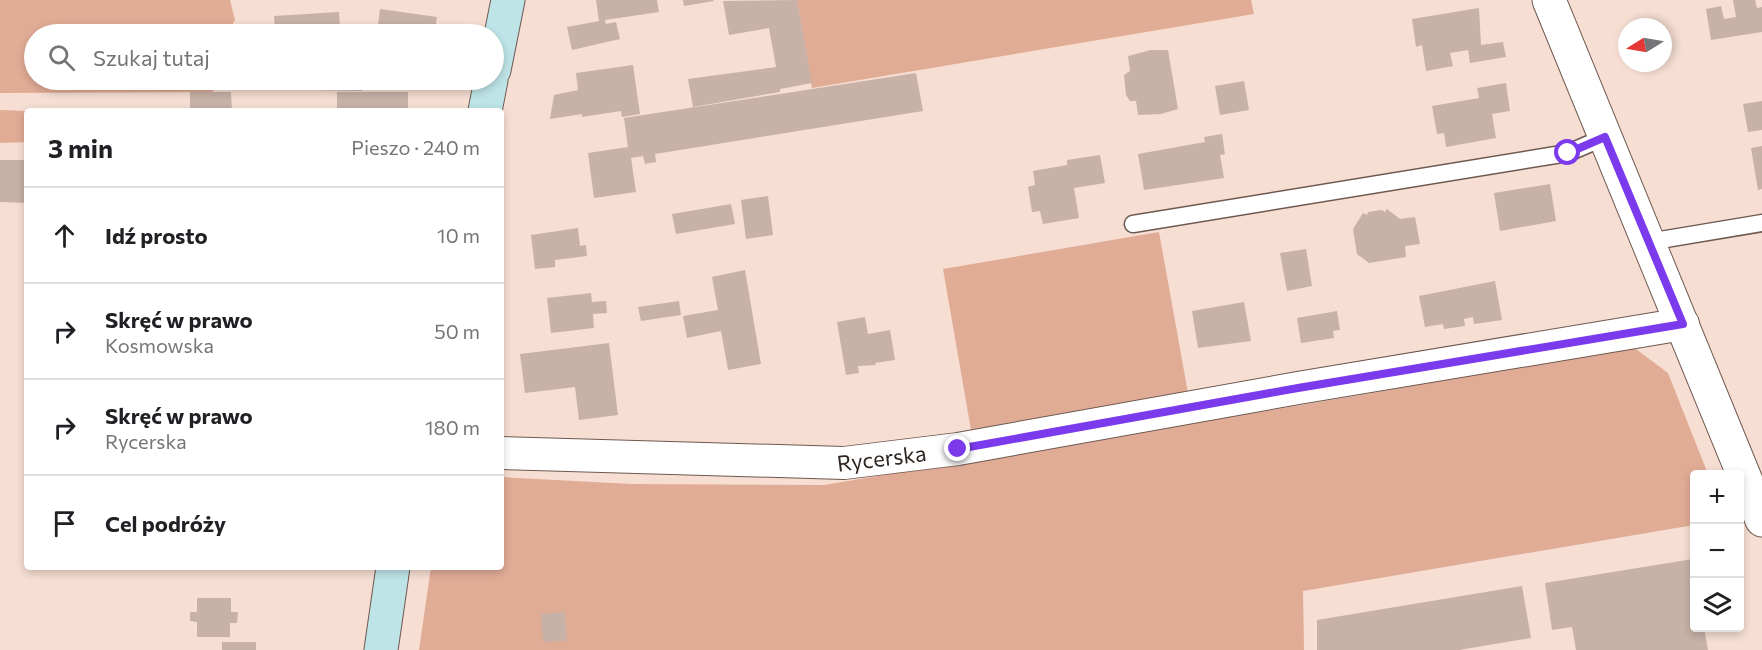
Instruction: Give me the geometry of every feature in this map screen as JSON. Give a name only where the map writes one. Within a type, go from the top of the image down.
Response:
[{"type":"main road","points":[[503,24],[508,0]]},
{"type":"main road","points":[[486,108],[489,90]]},
{"type":"main road","points":[[381,650],[393,570]]},
{"type":"street","points":[[1549,0],[1762,520]]},
{"type":"street","name":"Rycerska","points":[[504,453],[844,462],[958,449],[1298,388],[1683,324]]},
{"type":"lane","points":[[1133,224],[1568,153],[1605,137]]},
{"type":"lane","points":[[1648,242],[1762,224]]},
{"type":"shaded area","points":[[0,0],[230,0],[235,20],[233,24],[24,24],[24,90],[213,90],[213,92],[0,93]]},
{"type":"shaded area","points":[[797,0],[1251,0],[1254,14],[812,88]]},
{"type":"shaded area","points":[[0,110],[24,111],[24,142],[0,143]]},
{"type":"shaded area","points":[[1159,232],[1188,393],[971,430],[943,269]]},
{"type":"shaded area","points":[[1632,346],[1668,373],[1706,470],[1690,470],[1690,526],[1303,591],[1304,650],[419,650],[431,570],[504,570],[504,477],[631,484],[824,485],[1361,395]]},
{"type":"building","points":[[596,0],[657,0],[659,12],[605,20],[606,24],[616,22],[620,39],[572,50],[567,27],[599,21]]},
{"type":"building","points":[[683,0],[713,0],[714,1],[684,6]]},
{"type":"building","points":[[797,0],[812,83],[780,89],[780,92],[693,107],[688,79],[776,67],[769,28],[729,35],[723,1]]},
{"type":"building","points":[[1733,0],[1755,0],[1757,8],[1762,7],[1762,32],[1711,40],[1706,9],[1721,6],[1724,19],[1736,17]]},
{"type":"building","points":[[1479,8],[1481,45],[1503,42],[1506,57],[1470,63],[1468,50],[1450,53],[1453,66],[1426,71],[1422,45],[1416,47],[1412,19]]},
{"type":"building","points":[[380,9],[437,17],[436,24],[378,24]]},
{"type":"building","points":[[339,12],[340,24],[274,24],[274,16]]},
{"type":"building","points":[[1151,50],[1168,50],[1178,109],[1161,114],[1138,115],[1136,101],[1130,101],[1126,95],[1124,75],[1130,71],[1128,56]]},
{"type":"building","points":[[633,65],[640,114],[622,117],[621,111],[550,119],[554,95],[578,90],[576,73]]},
{"type":"building","points":[[916,73],[923,111],[655,154],[656,162],[645,164],[643,156],[631,158],[636,192],[594,198],[588,153],[628,147],[624,118]]},
{"type":"building","points":[[1244,81],[1249,110],[1220,115],[1215,86]]},
{"type":"building","points":[[1506,83],[1510,111],[1492,114],[1496,138],[1446,147],[1444,133],[1437,134],[1432,106],[1479,98],[1477,88]]},
{"type":"building","points":[[313,90],[362,90],[362,91]]},
{"type":"building","points":[[190,92],[231,92],[232,108],[190,108]]},
{"type":"building","points":[[337,92],[408,92],[408,108],[337,108]]},
{"type":"building","points":[[1762,101],[1762,130],[1748,132],[1743,104]]},
{"type":"building","points":[[1222,134],[1225,154],[1220,155],[1224,178],[1144,190],[1138,154],[1205,142],[1204,137]]},
{"type":"building","points":[[1762,146],[1762,189],[1758,190],[1751,148]]},
{"type":"building","points":[[1100,155],[1105,183],[1074,188],[1079,218],[1043,224],[1040,211],[1032,212],[1028,187],[1035,185],[1033,171],[1067,165],[1067,160]]},
{"type":"building","points":[[0,160],[24,160],[24,203],[0,202]]},
{"type":"building","points":[[1550,184],[1556,221],[1500,231],[1494,193]]},
{"type":"building","points":[[768,196],[773,235],[746,239],[741,200]]},
{"type":"building","points":[[731,204],[735,224],[676,234],[672,214]]},
{"type":"building","points":[[1387,209],[1400,219],[1415,217],[1420,244],[1405,246],[1406,257],[1369,263],[1357,254],[1353,229],[1363,213],[1367,215],[1368,212],[1382,210],[1385,212]]},
{"type":"building","points":[[578,228],[580,246],[586,245],[587,256],[555,260],[555,267],[535,269],[531,235]]},
{"type":"building","points":[[1306,249],[1312,286],[1287,291],[1280,253]]},
{"type":"building","points":[[745,270],[761,364],[728,370],[721,331],[687,338],[683,316],[718,310],[712,277]]},
{"type":"building","points":[[1495,281],[1502,320],[1474,324],[1473,317],[1464,319],[1465,326],[1444,329],[1443,324],[1425,327],[1419,296]]},
{"type":"building","points":[[591,293],[592,302],[606,301],[607,313],[593,314],[594,328],[551,333],[547,298]]},
{"type":"building","points":[[679,301],[681,315],[641,321],[638,307]]},
{"type":"building","points":[[1244,302],[1251,341],[1198,348],[1192,311]]},
{"type":"building","points":[[1337,311],[1340,330],[1333,331],[1334,338],[1301,343],[1297,318]]},
{"type":"building","points":[[865,317],[868,334],[890,330],[895,360],[875,363],[876,365],[858,366],[859,373],[846,375],[837,322]]},
{"type":"building","points":[[609,343],[618,415],[579,420],[575,387],[525,393],[520,354]]},
{"type":"building","points":[[1690,559],[1690,632],[1705,632],[1708,650],[1576,650],[1572,627],[1552,630],[1545,583]]},
{"type":"building","points":[[1522,586],[1531,638],[1459,650],[1317,650],[1317,620]]},
{"type":"building","points":[[197,598],[231,598],[231,612],[238,612],[237,623],[230,623],[230,637],[197,637],[197,622],[190,621],[190,612],[197,612]]},
{"type":"building","points":[[565,612],[567,641],[543,642],[541,614]]},
{"type":"building","points":[[222,642],[256,642],[256,650],[222,650]]},
{"type":"route","points":[[958,449],[1298,388],[1683,324],[1605,137],[1588,147],[1568,153]]}]
